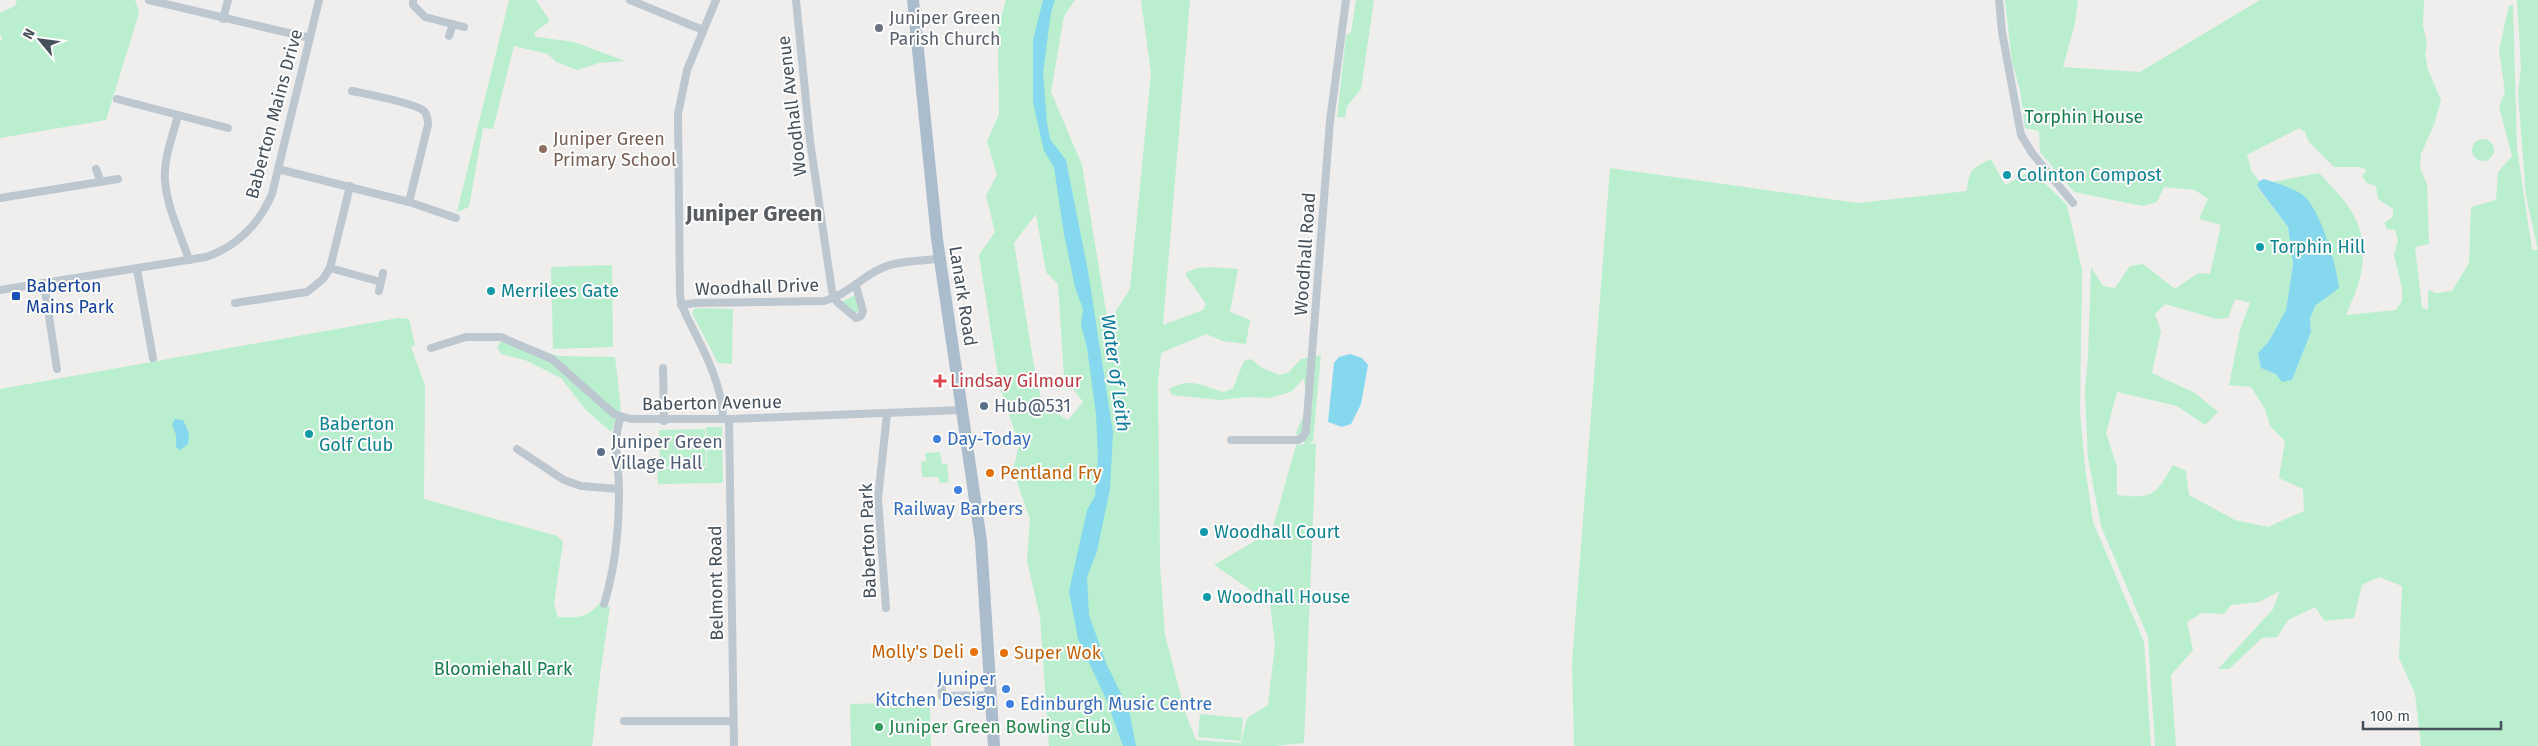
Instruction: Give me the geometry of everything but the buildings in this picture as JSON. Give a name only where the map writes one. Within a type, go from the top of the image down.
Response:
[{"type":"main road","name":"Lanark Road","points":[[912,0],[940,258],[981,541],[994,746]]},
{"type":"street","points":[[149,0],[310,38]]},
{"type":"street","points":[[223,19],[228,0]]},
{"type":"street","name":"Baberton Mains Drive","points":[[0,290],[188,260],[221,251],[247,232],[266,206],[278,169],[319,0]]},
{"type":"street","points":[[413,0],[413,5],[425,17],[464,27]]},
{"type":"street","points":[[630,0],[703,30]]},
{"type":"street","points":[[681,305],[678,114],[686,70],[716,0]]},
{"type":"street","name":"Woodhall Avenue","points":[[796,0],[810,141],[834,298]]},
{"type":"street","name":"Woodhall Road","points":[[1231,440],[1298,440],[1303,437],[1306,430],[1330,121],[1346,0]]},
{"type":"street","points":[[1999,0],[2002,32],[2021,135],[2029,149],[2073,203]]},
{"type":"street","points":[[449,36],[453,24]]},
{"type":"street","points":[[352,91],[413,105],[424,110],[428,125],[409,202]]},
{"type":"street","points":[[117,99],[222,129]]},
{"type":"street","points":[[178,115],[165,168],[164,180],[188,260]]},
{"type":"street","points":[[96,169],[101,182]]},
{"type":"street","points":[[278,169],[409,202],[456,218]]},
{"type":"street","points":[[0,198],[118,179]]},
{"type":"street","points":[[235,303],[306,292],[323,279],[330,268],[350,186]]},
{"type":"street","name":"Woodhall Drive","points":[[681,305],[696,303],[824,301],[834,298],[856,286],[882,267],[940,258]]},
{"type":"street","points":[[330,268],[381,282]]},
{"type":"street","points":[[137,269],[153,358]]},
{"type":"street","points":[[379,291],[383,273]]},
{"type":"street","points":[[44,283],[57,368]]},
{"type":"street","name":"Woodhall Drive","points":[[834,298],[851,316],[859,317],[863,310],[856,286]]},
{"type":"street","points":[[247,301],[248,311]]},
{"type":"street","name":"Belmont Road","points":[[681,305],[709,362],[726,419],[734,746]]},
{"type":"street","name":"Baberton Avenue","points":[[431,348],[466,336],[501,337],[552,359],[602,403],[621,417],[664,421],[962,410]]},
{"type":"street","points":[[142,350],[151,348]]},
{"type":"street","points":[[46,360],[56,358]]},
{"type":"street","points":[[663,368],[664,421]]},
{"type":"street","name":"Baberton Park","points":[[886,414],[878,498],[886,608]]},
{"type":"street","points":[[604,604],[611,582],[619,489],[617,430],[621,417]]},
{"type":"street","points":[[517,449],[564,480],[581,486],[619,489]]},
{"type":"street","points":[[941,675],[942,696],[991,694]]},
{"type":"street","points":[[624,721],[733,721]]},
{"type":"green space","points":[[17,0],[135,0],[139,13],[106,120],[0,138],[0,40],[3,39],[0,34],[0,13],[15,6]]},
{"type":"green space","points":[[509,0],[536,0],[550,21],[534,33],[536,37],[574,42],[625,61],[599,63],[577,70],[556,62],[548,54],[514,46],[493,129],[483,128],[469,207],[457,212]]},
{"type":"green space","points":[[1006,0],[1075,0],[1064,16],[1051,92],[1082,165],[1108,323],[1130,289],[1151,73],[1141,0],[1190,0],[1163,325],[1203,310],[1206,304],[1185,274],[1203,268],[1238,269],[1230,312],[1250,320],[1246,344],[1223,341],[1206,334],[1161,353],[1158,383],[1160,564],[1165,635],[1185,712],[1196,740],[1241,743],[1247,718],[1268,705],[1275,645],[1270,603],[1214,565],[1272,531],[1296,445],[1305,444],[1296,433],[1307,407],[1304,378],[1291,392],[1270,398],[1248,397],[1220,400],[1172,395],[1169,389],[1177,385],[1190,383],[1224,392],[1233,388],[1244,361],[1251,359],[1262,368],[1279,375],[1288,373],[1301,359],[1321,355],[1313,441],[1308,444],[1316,443],[1304,743],[1275,746],[1049,746],[1040,617],[1027,561],[1030,519],[1013,471],[1019,445],[1000,388],[979,255],[995,232],[986,196],[997,175],[987,141],[999,114],[998,28]],"holes":[[[1036,214],[1046,272],[1058,284],[1064,377],[1083,402],[1068,420],[1043,406],[1035,372],[1014,243]]]},
{"type":"green space","points":[[1356,0],[1374,0],[1361,89],[1347,106],[1345,118],[1337,117],[1346,36],[1351,32]]},
{"type":"green space","name":"Torphin House","points":[[2005,0],[2078,0],[2075,23],[2063,67],[2140,72],[2260,0],[2424,0],[2423,25],[2427,44],[2425,54],[2428,70],[2441,100],[2435,122],[2421,154],[2420,168],[2427,184],[2429,244],[2415,247],[2422,307],[2428,310],[2428,290],[2436,293],[2452,291],[2469,263],[2471,207],[2496,200],[2498,172],[2512,156],[2499,107],[2505,92],[2499,50],[2509,5],[2513,5],[2517,148],[2532,250],[2538,250],[2538,746],[2421,746],[2415,694],[2399,658],[2402,586],[2379,577],[2362,585],[2354,618],[2325,621],[2315,607],[2288,620],[2277,637],[2262,638],[2229,669],[2218,669],[2273,609],[2280,591],[2259,602],[2231,605],[2224,614],[2202,613],[2187,622],[2193,650],[2171,675],[2176,746],[2155,746],[2148,637],[2101,526],[2088,458],[2085,391],[2091,267],[2103,286],[2115,288],[2130,266],[2143,264],[2175,289],[2198,273],[2210,274],[2221,225],[2199,219],[2208,199],[2195,190],[2164,187],[2157,202],[2143,206],[2074,192],[2040,152],[2039,131],[2025,128],[2020,90],[2012,62]],"holes":[[[2299,128],[2305,132],[2309,142],[2334,167],[2359,167],[2367,170],[2362,176],[2367,183],[2376,186],[2378,199],[2393,209],[2393,217],[2384,223],[2387,229],[2395,230],[2398,240],[2394,255],[2402,288],[2402,301],[2396,310],[2346,315],[2359,282],[2362,264],[2363,248],[2357,221],[2341,197],[2319,173],[2272,182],[2304,196],[2316,216],[2323,243],[2327,297],[2315,306],[2310,319],[2311,332],[2292,380],[2261,368],[2258,353],[2269,341],[2286,310],[2293,264],[2288,227],[2257,187],[2259,181],[2251,170],[2247,155]],[[2235,299],[2250,303],[2240,330],[2229,385],[2251,387],[2265,409],[2270,426],[2285,441],[2279,478],[2303,489],[2304,511],[2268,527],[2235,520],[2189,495],[2186,471],[2173,465],[2162,483],[2152,493],[2138,496],[2117,495],[2117,467],[2106,433],[2117,392],[2177,406],[2205,425],[2218,412],[2195,393],[2152,373],[2161,331],[2155,314],[2165,304],[2217,319],[2228,318]]]},
{"type":"green space","points":[[2517,0],[2538,0],[2538,250],[2526,196],[2518,93],[2521,67]]},
{"type":"green space","points":[[2483,139],[2493,146],[2494,150],[2487,160],[2483,161],[2473,154],[2472,150],[2479,140]]},
{"type":"green space","points":[[1991,159],[2005,185],[2032,170],[2067,205],[2082,270],[2080,413],[2093,522],[2144,642],[2151,746],[1574,746],[1572,663],[1610,168],[1858,203],[1967,191],[1972,170]]},
{"type":"green space","points":[[612,265],[613,347],[553,349],[551,267]]},
{"type":"green space","points":[[857,294],[859,311],[855,313],[841,302]]},
{"type":"green space","points":[[695,308],[733,309],[732,364],[718,363],[692,313]]},
{"type":"green space","name":"Bloomiehall Park","points":[[398,318],[409,319],[415,345],[411,347],[425,385],[424,499],[557,536],[563,542],[554,603],[558,617],[581,616],[591,612],[600,603],[610,607],[592,746],[0,746],[0,389]]},
{"type":"green space","points":[[504,337],[558,356],[615,357],[621,409],[611,432],[585,409],[561,378],[525,360],[501,354],[497,347]]},
{"type":"green space","points":[[706,427],[722,427],[723,483],[658,484],[657,469],[707,467]]},
{"type":"green space","points":[[705,429],[706,466],[660,467],[659,430]]},
{"type":"green space","points":[[940,452],[942,464],[947,464],[949,482],[940,483],[938,477],[922,477],[921,462],[926,461],[925,453]]},
{"type":"green space","points":[[930,702],[931,746],[851,746],[850,704]]},
{"type":"green space","points":[[1200,714],[1243,718],[1241,741],[1198,737]]},
{"type":"water","points":[[1043,0],[1055,0],[1051,12],[1043,73],[1047,123],[1050,139],[1066,160],[1088,271],[1113,433],[1110,489],[1097,551],[1087,577],[1089,615],[1106,663],[1129,710],[1136,746],[1123,746],[1106,699],[1078,639],[1069,591],[1087,510],[1095,496],[1098,455],[1096,414],[1087,348],[1081,325],[1083,309],[1075,287],[1064,234],[1054,167],[1044,151],[1033,102],[1033,40]]},
{"type":"water","points":[[2264,179],[2295,190],[2303,195],[2316,212],[2327,238],[2339,288],[2315,306],[2310,319],[2311,332],[2292,380],[2282,382],[2276,374],[2261,368],[2258,353],[2269,341],[2286,310],[2293,264],[2288,227],[2257,186],[2259,181]]},
{"type":"water","points":[[1350,354],[1362,358],[1368,365],[1361,404],[1351,424],[1342,427],[1328,422],[1334,363],[1339,357]]},
{"type":"water","points":[[175,419],[183,420],[189,433],[188,444],[180,450],[176,447],[176,435],[172,424]]},
{"type":"place","name":"Juniper Green Parish Church","points":[[879,28]]},
{"type":"place","name":"Juniper Green Primary School","points":[[543,149]]},
{"type":"place","name":"Colinton Compost","points":[[2007,175]]},
{"type":"place","name":"Torphin Hill","points":[[2260,247]]},
{"type":"place","name":"Merrilees Gate","points":[[491,291]]},
{"type":"place","name":"Baberton Mains Park","points":[[16,296]]},
{"type":"place","name":"Lindsay Gilmour","points":[[940,381]]},
{"type":"place","name":"Hub@531","points":[[984,406]]},
{"type":"place","name":"Baberton Golf Club","points":[[309,434]]},
{"type":"place","name":"Day-Today","points":[[937,439]]},
{"type":"place","name":"Juniper Green Village Hall","points":[[601,452]]},
{"type":"place","name":"Pentland Fry","points":[[990,473]]},
{"type":"place","name":"Railway Barbers","points":[[958,490]]},
{"type":"place","name":"Woodhall Court","points":[[1204,532]]},
{"type":"place","name":"Woodhall House","points":[[1207,597]]},
{"type":"place","name":"Molly's Deli","points":[[974,652]]},
{"type":"place","name":"Super Wok","points":[[1004,653]]},
{"type":"place","name":"Juniper Kitchen Design","points":[[1006,689]]},
{"type":"place","name":"Edinburgh Music Centre","points":[[1010,704]]},
{"type":"place","name":"Juniper Green Bowling Club","points":[[879,727]]},
{"type":"district","name":"Juniper Green","points":[[754,213]]},
{"type":"water label","name":"Water of Leith","points":[[1116,373]]}]
